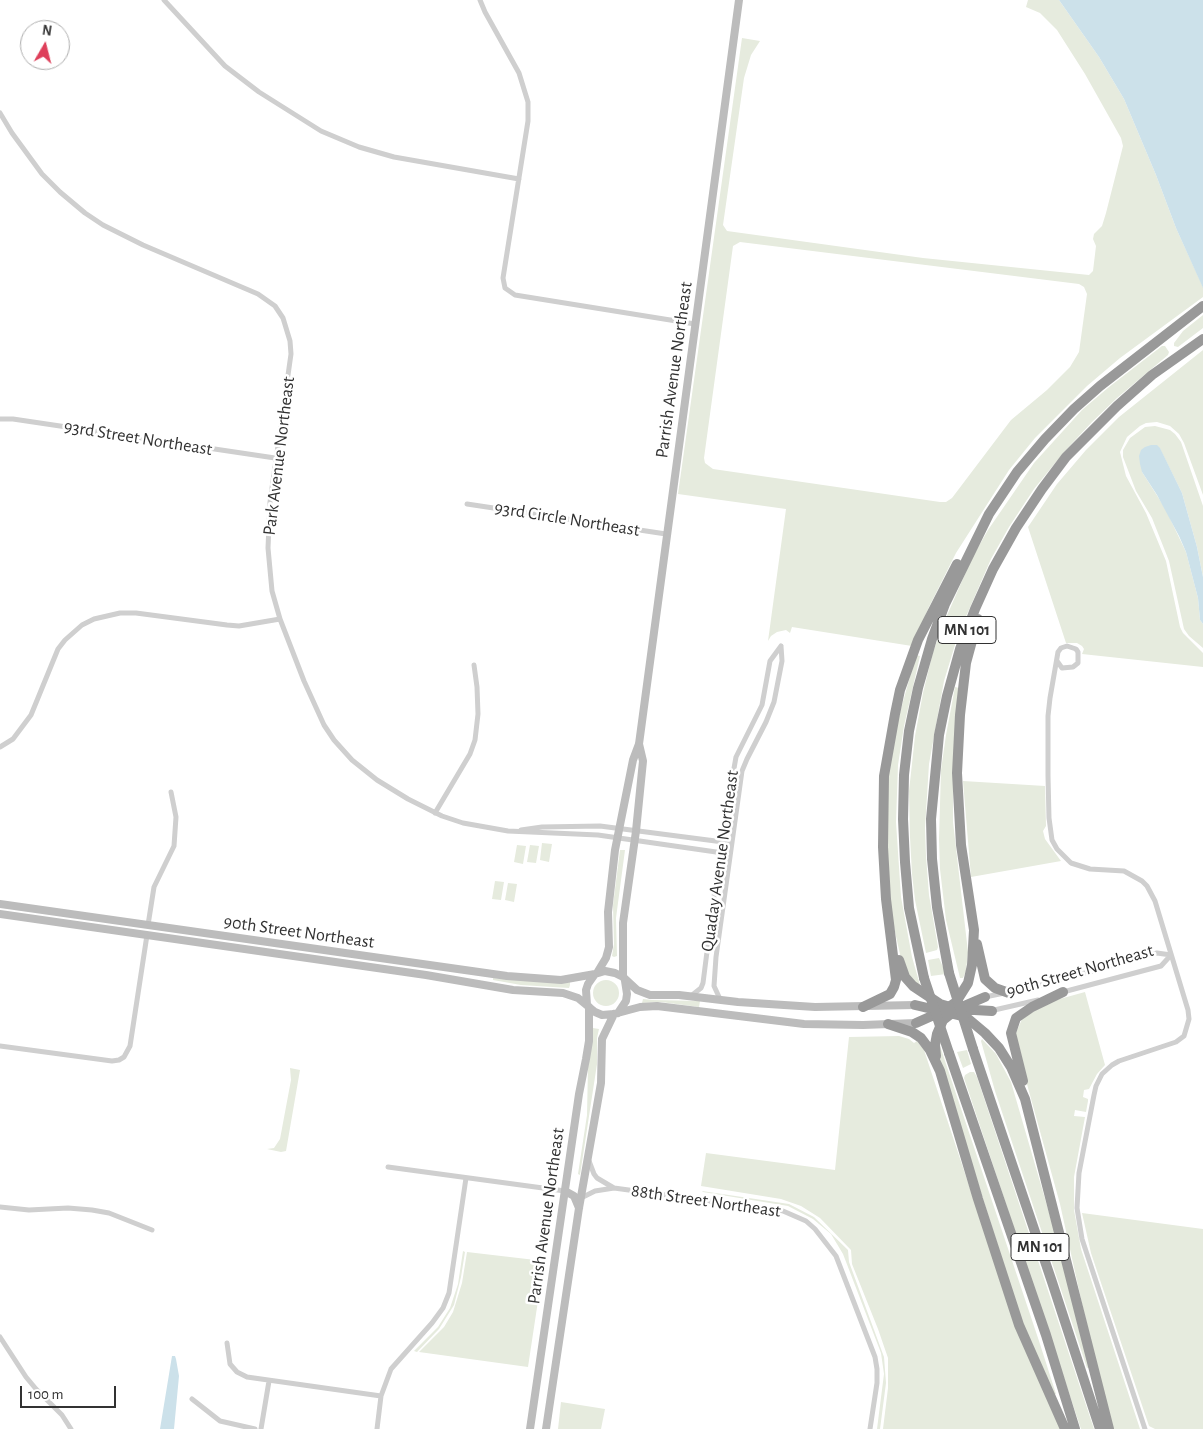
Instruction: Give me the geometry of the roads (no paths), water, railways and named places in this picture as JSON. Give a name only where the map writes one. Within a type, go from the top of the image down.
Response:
[{"type":"highway","name":"MN 101","points":[[1076,1429],[1043,1326],[924,978],[909,908],[903,819],[904,775],[909,731],[918,688],[932,639],[945,604],[982,532],[989,514],[1008,486],[1045,439],[1074,409],[1100,386],[1203,306]]},
{"type":"highway","name":"MN 101","points":[[1100,1429],[949,973],[937,907],[932,860],[931,819],[940,735],[947,696],[960,649],[975,609],[1016,528],[1066,457],[1094,428],[1152,375],[1202,340]]},
{"type":"highway","points":[[1009,993],[995,988],[985,979],[982,969],[974,930],[961,836],[957,773],[960,715],[966,663],[975,627],[992,582],[1016,528]]},
{"type":"highway","points":[[982,532],[966,548],[925,625],[908,666],[893,721],[884,776],[883,847],[886,899],[892,935],[901,968],[906,977],[913,986],[949,1009],[966,1017],[985,1033],[1007,1059],[1025,1099]]},
{"type":"highway","points":[[974,930],[972,966],[968,983],[949,1009],[936,1034],[935,1045],[940,1071],[978,1199],[1019,1325],[1065,1429]]},
{"type":"highway","points":[[863,1007],[890,994],[894,987],[896,972],[891,941],[892,935]]},
{"type":"highway","points":[[1063,992],[1023,1012],[1012,1025],[1011,1034],[1023,1082],[1025,1099],[1109,1429]]},
{"type":"highway","points":[[916,1023],[984,997]]},
{"type":"highway","points":[[914,1005],[992,1011]]},
{"type":"highway","points":[[888,1024],[912,1032],[921,1038],[930,1050],[940,1071]]},
{"type":"main road","name":"Parrish Avenue Northeast","points":[[596,973],[606,958],[610,947],[609,904],[618,838],[633,760],[639,744],[739,0]]},
{"type":"main road","name":"Parrish Avenue Northeast","points":[[624,978],[623,922],[636,831],[643,761],[639,744]]},
{"type":"main road","name":"90th Street Northeast","points":[[0,904],[507,976],[561,980],[596,973]]},
{"type":"main road","name":"90th Street Northeast","points":[[0,914],[417,974],[513,990],[563,992],[578,998],[588,1006]]},
{"type":"main road","points":[[914,1005],[863,1007],[789,1006],[691,996],[650,995],[637,990],[624,978],[610,972],[596,973],[586,990],[588,1006],[602,1015],[657,1006],[804,1024],[916,1023]]},
{"type":"main road","points":[[616,1014],[626,1001],[627,994],[624,978]]},
{"type":"main road","name":"Parrish Avenue Northeast","points":[[530,1429],[587,1050],[588,1006]]},
{"type":"main road","name":"Parrish Avenue Northeast","points":[[546,1429],[600,1082],[602,1039],[616,1014]]},
{"type":"main road","points":[[565,1191],[574,1196],[579,1208]]},
{"type":"street","points":[[164,0],[225,66],[259,92],[321,131],[394,157],[519,179]]},
{"type":"street","points":[[480,0],[519,73],[528,102],[529,118],[503,278],[505,288],[515,295],[695,324]]},
{"type":"street","name":"Park Avenue Northeast","points":[[0,113],[42,174],[85,214],[102,225],[143,245],[258,294],[277,309],[288,329],[290,354],[270,502],[268,548],[272,591],[280,618],[304,681],[324,725],[352,760],[377,780],[408,799],[463,823],[508,831],[598,835],[730,854]]},
{"type":"street","name":"93rd Street Northeast","points":[[0,419],[13,419],[275,458]]},
{"type":"street","name":"93rd Circle Northeast","points":[[467,504],[666,534]]},
{"type":"street","points":[[0,747],[13,739],[31,715],[58,650],[65,640],[81,626],[94,619],[120,613],[136,613],[239,626],[280,618]]},
{"type":"street","name":"Quaday Avenue Northeast","points":[[691,996],[701,988],[703,983],[721,842],[736,757],[762,705],[770,661],[781,646],[782,662],[774,702],[742,771],[715,971],[714,986],[720,999]]},
{"type":"street","points":[[1057,661],[1062,668],[1072,668],[1078,663],[1078,652],[1072,647],[1063,647],[1058,652],[1052,685],[1048,716],[1049,818],[1052,840],[1057,849],[1071,863],[1090,869],[1124,871],[1147,886],[1155,902],[1188,1010],[1187,1030],[1184,1036],[1176,1042],[1118,1061],[1102,1074],[1096,1086],[1092,1102],[1078,1189],[1077,1208],[1082,1238],[1146,1429]]},
{"type":"street","points":[[435,812],[470,754],[475,740],[478,714],[474,665]]},
{"type":"street","points":[[148,925],[154,888],[174,846],[176,817],[171,792]]},
{"type":"street","name":"Park Avenue Northeast","points":[[508,831],[583,825],[621,828],[731,843]]},
{"type":"street","points":[[0,1046],[112,1060],[119,1060],[124,1057],[130,1046],[147,935]]},
{"type":"street","name":"90th Street Northeast","points":[[984,997],[1009,993],[1157,953],[1171,955]]},
{"type":"street","name":"90th Street Northeast","points":[[966,1017],[1161,966],[1171,955]]},
{"type":"street","name":"88th Street Northeast","points":[[588,1158],[597,1178],[614,1188]]},
{"type":"street","points":[[388,1167],[565,1191]]},
{"type":"street","points":[[378,1429],[381,1396],[392,1369],[432,1323],[443,1308],[450,1293],[466,1178]]},
{"type":"street","name":"88th Street Northeast","points":[[581,1198],[595,1191],[614,1188],[783,1211],[806,1221],[821,1235],[836,1256],[875,1357],[877,1383],[870,1429]]},
{"type":"street","points":[[0,1207],[29,1210],[68,1208],[92,1210],[109,1214],[152,1230]]},
{"type":"street","points":[[0,1337],[26,1377],[62,1415],[71,1429]]},
{"type":"street","points":[[227,1343],[230,1364],[237,1372],[247,1377],[381,1396]]},
{"type":"street","points":[[261,1429],[269,1381]]},
{"type":"street","points":[[192,1399],[220,1421],[255,1429]]},
{"type":"water","points":[[1059,0],[1203,0],[1203,288],[1176,228],[1124,99],[1099,57]]},
{"type":"water","points":[[1151,445],[1157,445],[1160,448],[1182,493],[1203,577],[1203,624],[1200,620],[1198,598],[1186,552],[1157,495],[1142,472],[1139,456],[1141,450]]},
{"type":"water","points":[[172,1356],[175,1356],[179,1376],[174,1429],[160,1429]]}]
